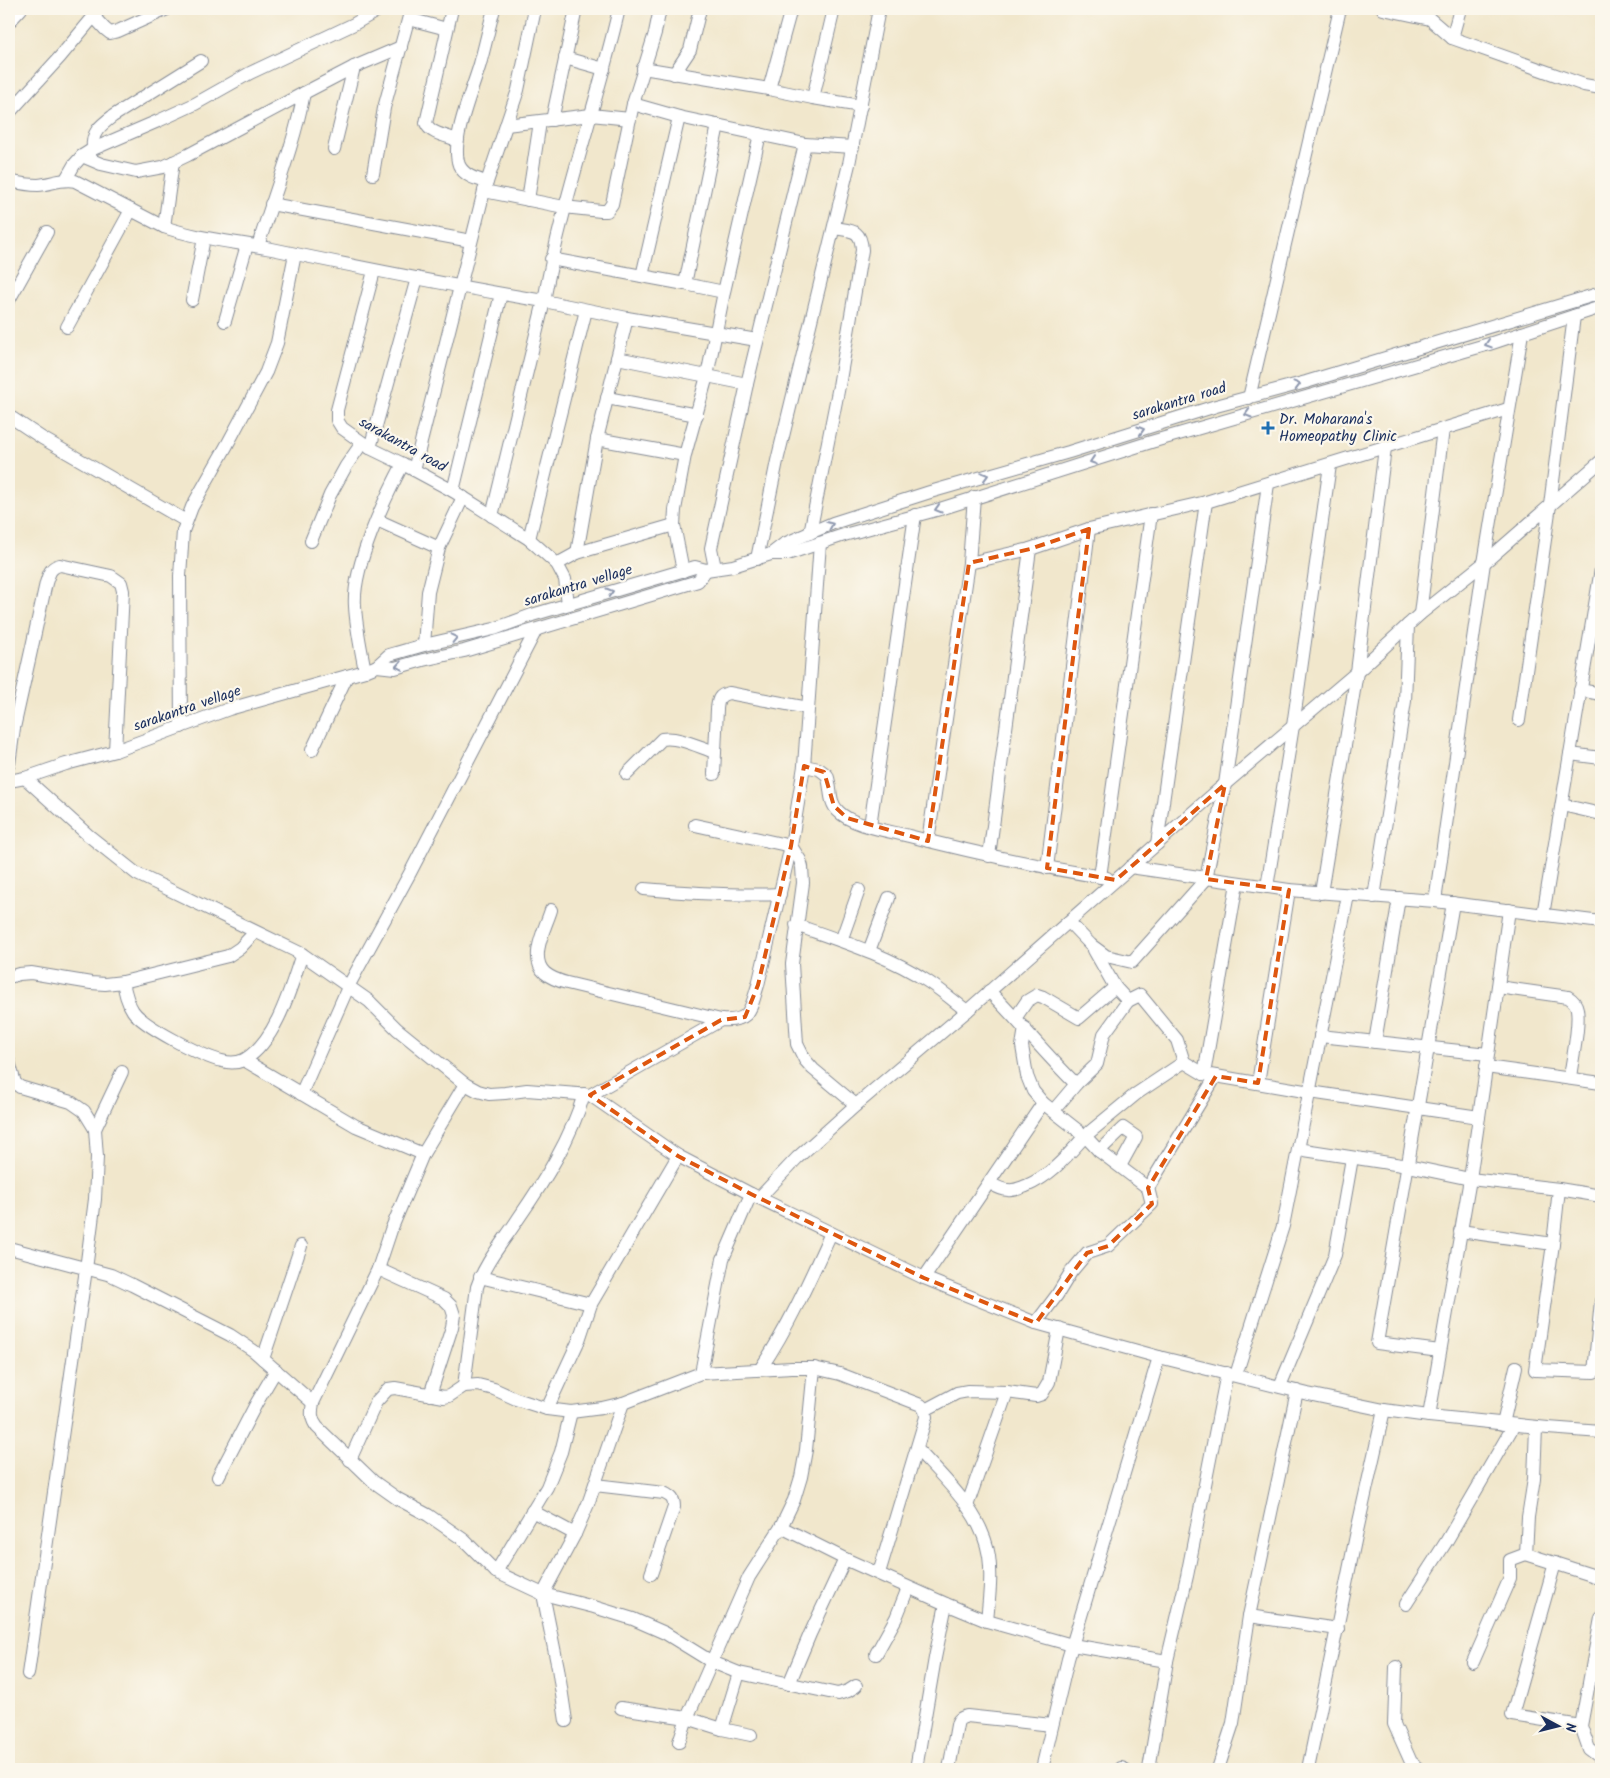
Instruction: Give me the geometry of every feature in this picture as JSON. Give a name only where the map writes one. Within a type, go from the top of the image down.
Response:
[{"type":"street","points":[[9,22],[22,9]]},
{"type":"street","points":[[9,113],[97,12],[105,30],[110,33],[168,9]]},
{"type":"street","points":[[66,179],[82,156],[93,149],[195,104],[250,73],[354,24],[380,9]]},
{"type":"street","points":[[452,9],[426,123],[432,131],[458,140]]},
{"type":"street","points":[[494,9],[480,66],[464,113],[458,140],[457,154],[459,164],[464,173],[485,187],[528,200],[564,207],[601,211],[607,211],[612,204],[633,104],[643,68],[656,33],[660,9]]},
{"type":"street","points":[[371,668],[354,605],[362,563],[388,493],[408,467],[485,187],[518,90],[535,9]]},
{"type":"street","points":[[528,200],[546,121],[565,58],[576,9]]},
{"type":"street","points":[[674,74],[690,50],[700,9]]},
{"type":"street","points":[[769,90],[791,9]]},
{"type":"street","points":[[813,98],[834,9]]},
{"type":"street","points":[[757,559],[777,461],[853,147],[880,9]]},
{"type":"street","points":[[1248,398],[1340,9]]},
{"type":"street","points":[[1383,9],[1430,19],[1452,38],[1584,85],[1601,88]]},
{"type":"street","points":[[1452,38],[1460,9]]},
{"type":"street","points":[[492,516],[544,301],[551,259],[604,69],[615,10]]},
{"type":"street","points":[[373,174],[384,108],[410,14],[447,29]]},
{"type":"street","points":[[82,156],[101,164],[136,172],[163,167],[354,67],[401,47]]},
{"type":"street","points":[[565,58],[604,69]]},
{"type":"street","points":[[93,149],[93,135],[102,125],[201,60]]},
{"type":"street","points":[[334,149],[354,67]]},
{"type":"street","points":[[643,68],[861,106]]},
{"type":"street","points":[[225,321],[287,158],[304,93]]},
{"type":"street","points":[[633,104],[679,117],[805,144],[853,147]]},
{"type":"street","points":[[506,125],[591,115],[630,119]]},
{"type":"street","points":[[642,276],[679,117]]},
{"type":"street","points":[[685,284],[718,126]]},
{"type":"street","points":[[683,571],[674,524],[675,510],[686,456],[707,376],[760,134]]},
{"type":"street","points":[[711,569],[711,548],[746,384],[805,144]]},
{"type":"street","points":[[164,227],[173,162]]},
{"type":"street","points":[[9,181],[39,185],[66,179],[75,181],[164,227],[204,238],[627,318],[757,340]]},
{"type":"street","points":[[271,204],[471,240]]},
{"type":"street","points":[[67,327],[131,210]]},
{"type":"street","points":[[810,533],[862,250],[860,235],[855,232],[834,228]]},
{"type":"street","points":[[9,300],[47,232]]},
{"type":"street","points":[[192,300],[204,238]]},
{"type":"street","points":[[181,727],[180,576],[183,531],[192,507],[266,372],[277,343],[295,254]]},
{"type":"street","points":[[551,259],[724,292]]},
{"type":"street","name":"sarakantra road","points":[[374,271],[337,410],[337,420],[342,428],[366,445],[458,494],[530,539],[557,564],[565,579],[568,604]]},
{"type":"street","points":[[311,542],[330,495],[346,466],[366,445],[417,278]]},
{"type":"street","name":"sarakantra road","points":[[682,587],[698,581],[711,569],[733,566],[771,554],[784,544],[833,523],[930,492],[1601,293]]},
{"type":"street","points":[[424,645],[428,592],[439,548],[458,494],[501,294]]},
{"type":"street","name":"sarakantra road","points":[[771,554],[787,554],[881,524],[1032,481],[1160,440],[1489,344],[1601,307]]},
{"type":"street","points":[[530,539],[586,310]]},
{"type":"street","points":[[1518,720],[1550,506],[1574,316]]},
{"type":"street","points":[[577,553],[598,439],[627,318]]},
{"type":"street","points":[[1435,901],[1484,563],[1522,332]]},
{"type":"street","points":[[617,358],[746,384]]},
{"type":"street","points":[[607,398],[697,415]]},
{"type":"street","points":[[969,563],[1030,549],[1089,529],[1206,502],[1508,409]]},
{"type":"street","points":[[9,416],[42,438],[186,521]]},
{"type":"street","points":[[1420,614],[1443,429]]},
{"type":"street","points":[[598,439],[686,456]]},
{"type":"street","points":[[1321,893],[1357,672],[1385,448]]},
{"type":"street","points":[[701,1373],[723,1259],[755,1196],[856,1105],[967,1011],[1225,784],[1357,672],[1420,614],[1484,563],[1601,461]]},
{"type":"street","points":[[1267,887],[1293,726],[1330,465]]},
{"type":"street","points":[[1069,922],[1091,945],[1106,956],[1132,962],[1206,879],[1225,784],[1268,484]]},
{"type":"street","points":[[928,841],[969,563],[974,497]]},
{"type":"street","points":[[1157,844],[1206,502]]},
{"type":"street","points":[[1100,877],[1151,514]]},
{"type":"street","points":[[870,826],[915,515]]},
{"type":"street","points":[[377,520],[439,548]]},
{"type":"street","points":[[557,564],[577,553],[674,524]]},
{"type":"street","points":[[1047,868],[1089,529]]},
{"type":"street","points":[[552,910],[538,951],[537,960],[544,973],[566,983],[721,1020],[738,1020],[744,1017],[752,1005],[780,894],[791,846],[804,766],[820,543]]},
{"type":"street","points":[[989,856],[1030,549]]},
{"type":"street","points":[[9,764],[14,728],[46,583],[50,572],[54,567],[60,565],[111,576],[121,583],[123,591],[115,751]]},
{"type":"street","name":"sarakantra vellage","points":[[9,781],[115,751],[229,709],[347,676],[371,668],[389,656],[424,645],[494,629],[568,604],[683,571],[695,568],[711,569]]},
{"type":"street","points":[[1543,915],[1601,568]]},
{"type":"street","name":"sarakantra vellage","points":[[371,668],[395,668],[464,651],[682,587]]},
{"type":"street","points":[[1374,897],[1405,701],[1408,625]]},
{"type":"street","points":[[301,1094],[349,986],[536,630]]},
{"type":"street","points":[[312,750],[347,676]]},
{"type":"street","points":[[1580,690],[1601,694]]},
{"type":"street","points":[[714,774],[716,709],[722,694],[729,693],[808,708]]},
{"type":"street","points":[[627,774],[662,739],[678,740],[715,752]]},
{"type":"street","points":[[1570,754],[1601,758]]},
{"type":"street","points":[[804,766],[819,769],[828,776],[831,800],[838,812],[847,818],[870,826],[989,856],[1116,880]]},
{"type":"street","points":[[25,778],[88,835],[137,874],[302,954],[369,1000],[397,1029],[466,1084],[478,1091],[489,1094],[505,1094],[527,1090],[587,1094],[678,1156],[755,1196],[924,1278],[1036,1323],[1159,1357],[1297,1391],[1384,1410],[1536,1427],[1601,1432]]},
{"type":"street","points":[[1562,805],[1601,814]]},
{"type":"street","points":[[695,825],[791,846],[800,860],[803,883],[792,964],[797,1044],[805,1060],[813,1069],[856,1105]]},
{"type":"street","points":[[1130,867],[1289,890],[1435,901],[1601,922]]},
{"type":"street","points":[[1148,1188],[1210,1075],[1237,883]]},
{"type":"street","points":[[644,889],[695,894],[780,894]]},
{"type":"street","points":[[841,941],[859,890]]},
{"type":"street","points":[[1258,1083],[1289,890]]},
{"type":"street","points":[[1149,1769],[1167,1661],[1232,1374],[1283,1226],[1348,895]]},
{"type":"street","points":[[869,951],[888,898]]},
{"type":"street","points":[[1374,1042],[1399,898]]},
{"type":"street","points":[[1440,1351],[1377,1343],[1453,903]]},
{"type":"street","points":[[1430,1416],[1470,1179],[1509,910]]},
{"type":"street","points":[[796,925],[869,951],[902,966],[929,982],[967,1011]]},
{"type":"street","points":[[9,976],[31,973],[91,983],[124,982],[228,956],[240,948],[255,932]]},
{"type":"street","points":[[1091,945],[1115,987],[1128,1001]]},
{"type":"street","points":[[124,982],[126,997],[133,1012],[142,1020],[169,1038],[220,1061],[237,1062],[244,1060],[262,1043],[273,1026],[290,989],[302,954]]},
{"type":"street","points":[[1016,1017],[1027,1001],[1037,995],[1079,1018],[1115,987]]},
{"type":"street","points":[[1498,987],[1568,997],[1573,1000],[1577,1008],[1577,1026],[1570,1078]]},
{"type":"street","points":[[989,991],[1016,1017],[1052,1061],[1076,1084]]},
{"type":"street","points":[[924,1278],[990,1183],[1048,1106],[1076,1084],[1096,1064],[1104,1034],[1128,1001],[1140,995],[1177,1040],[1184,1062],[1210,1075],[1418,1109],[1479,1117]]},
{"type":"street","points":[[464,1386],[477,1287],[480,1277],[491,1257],[520,1217],[566,1141],[587,1094],[721,1020]]},
{"type":"street","points":[[1025,1028],[1022,1046],[1027,1076],[1033,1091],[1048,1106],[1085,1136],[1099,1151],[1148,1188],[1152,1204],[1108,1246],[1087,1253],[1071,1272],[1036,1323]]},
{"type":"street","points":[[1320,1036],[1427,1048],[1601,1083]]},
{"type":"street","points":[[244,1060],[356,1126],[423,1154]]},
{"type":"street","points":[[9,1062],[15,1083],[20,1087],[71,1102],[84,1111],[95,1129],[97,1157],[86,1269],[28,1674]]},
{"type":"street","points":[[990,1183],[1006,1190],[1015,1190],[1050,1173],[1062,1163],[1085,1136],[1136,1094],[1184,1062]]},
{"type":"street","points":[[95,1129],[122,1072]]},
{"type":"street","points":[[466,1084],[423,1154],[391,1230],[378,1269],[313,1403],[312,1419],[317,1428],[382,1488],[428,1515],[464,1540],[496,1572],[543,1594],[632,1619],[665,1633],[712,1662],[739,1673],[838,1694],[848,1692],[856,1686]]},
{"type":"street","points":[[1099,1151],[1123,1128],[1136,1138],[1120,1166]]},
{"type":"street","points":[[1298,1150],[1408,1166],[1470,1179],[1559,1189],[1601,1196]]},
{"type":"street","points":[[547,1409],[576,1347],[591,1304],[678,1156]]},
{"type":"street","points":[[1280,1386],[1335,1255],[1352,1158]]},
{"type":"street","points":[[1559,1189],[1535,1370],[1594,1372],[1601,1301]]},
{"type":"street","points":[[1460,1231],[1553,1244]]},
{"type":"street","points":[[762,1368],[777,1345],[831,1233]]},
{"type":"street","points":[[263,1359],[302,1246]]},
{"type":"street","points":[[9,1248],[111,1275],[140,1289],[230,1335],[263,1359],[313,1403]]},
{"type":"street","points":[[378,1269],[444,1299],[451,1306],[454,1315],[452,1327],[430,1395]]},
{"type":"street","points":[[480,1277],[591,1304]]},
{"type":"street","points":[[925,1410],[957,1393],[968,1391],[1007,1392],[1036,1396],[1042,1394],[1049,1382],[1059,1329]]},
{"type":"street","points":[[1042,1769],[1072,1645],[1159,1357]]},
{"type":"street","points":[[1406,1604],[1446,1542],[1508,1424],[1516,1367]]},
{"type":"street","points":[[350,1460],[376,1402],[388,1389],[395,1388],[444,1397],[450,1396],[464,1386],[478,1385],[547,1409],[571,1412],[623,1403],[701,1373],[762,1368],[814,1368],[840,1374],[865,1383],[921,1406],[925,1410],[926,1417],[917,1449],[878,1573]]},
{"type":"street","points":[[679,1742],[687,1718],[750,1577],[782,1527],[794,1500],[806,1450],[814,1368]]},
{"type":"street","points":[[218,1477],[276,1370]]},
{"type":"street","points":[[1218,1769],[1233,1723],[1249,1616],[1297,1391]]},
{"type":"street","points":[[967,1506],[1007,1392]]},
{"type":"street","points":[[566,1721],[558,1668],[543,1594],[575,1534],[595,1485],[623,1403]]},
{"type":"street","points":[[1308,1769],[1338,1629],[1356,1531],[1384,1410]]},
{"type":"street","points":[[496,1572],[547,1487],[561,1452],[571,1412]]},
{"type":"street","points":[[1526,1554],[1528,1518],[1534,1479],[1536,1427]]},
{"type":"street","points":[[917,1449],[958,1493],[977,1520],[989,1555],[990,1577],[987,1621]]},
{"type":"street","points":[[595,1485],[664,1493],[671,1496],[674,1501],[674,1508],[651,1574]]},
{"type":"street","points":[[532,1511],[575,1534]]},
{"type":"street","points":[[782,1527],[908,1588],[987,1621],[1072,1645],[1167,1661]]},
{"type":"street","points":[[1473,1662],[1510,1578],[1510,1560],[1526,1554],[1601,1578]]},
{"type":"street","points":[[789,1684],[845,1559]]},
{"type":"street","points":[[1555,1563],[1512,1715],[1581,1726]]},
{"type":"street","points":[[876,1654],[896,1618],[908,1588]]},
{"type":"street","points":[[916,1769],[946,1604]]},
{"type":"street","points":[[1249,1616],[1338,1629]]},
{"type":"street","points":[[1601,1619],[1581,1726],[1589,1749],[1601,1758]]},
{"type":"street","points":[[1396,1667],[1394,1724],[1411,1762],[1420,1769]]},
{"type":"street","points":[[722,1729],[739,1673]]},
{"type":"street","points":[[621,1708],[687,1718],[722,1729],[752,1735]]},
{"type":"street","points":[[950,1769],[956,1725],[958,1720],[963,1717],[1052,1725]]},
{"type":"highlighted area","points":[[1089,529],[1047,868],[1116,880],[1225,784],[1206,879],[1289,890],[1258,1083],[1216,1076],[1148,1188],[1152,1204],[1108,1246],[1087,1253],[1036,1323],[924,1278],[751,1194],[678,1156],[590,1095],[721,1020],[745,1017],[758,985],[791,846],[804,766],[824,772],[834,806],[847,818],[928,841],[969,563],[1030,549]]},
{"type":"place","name":"Dr. Moharana's Homeopathy Clinic","points":[[1268,428]]}]
